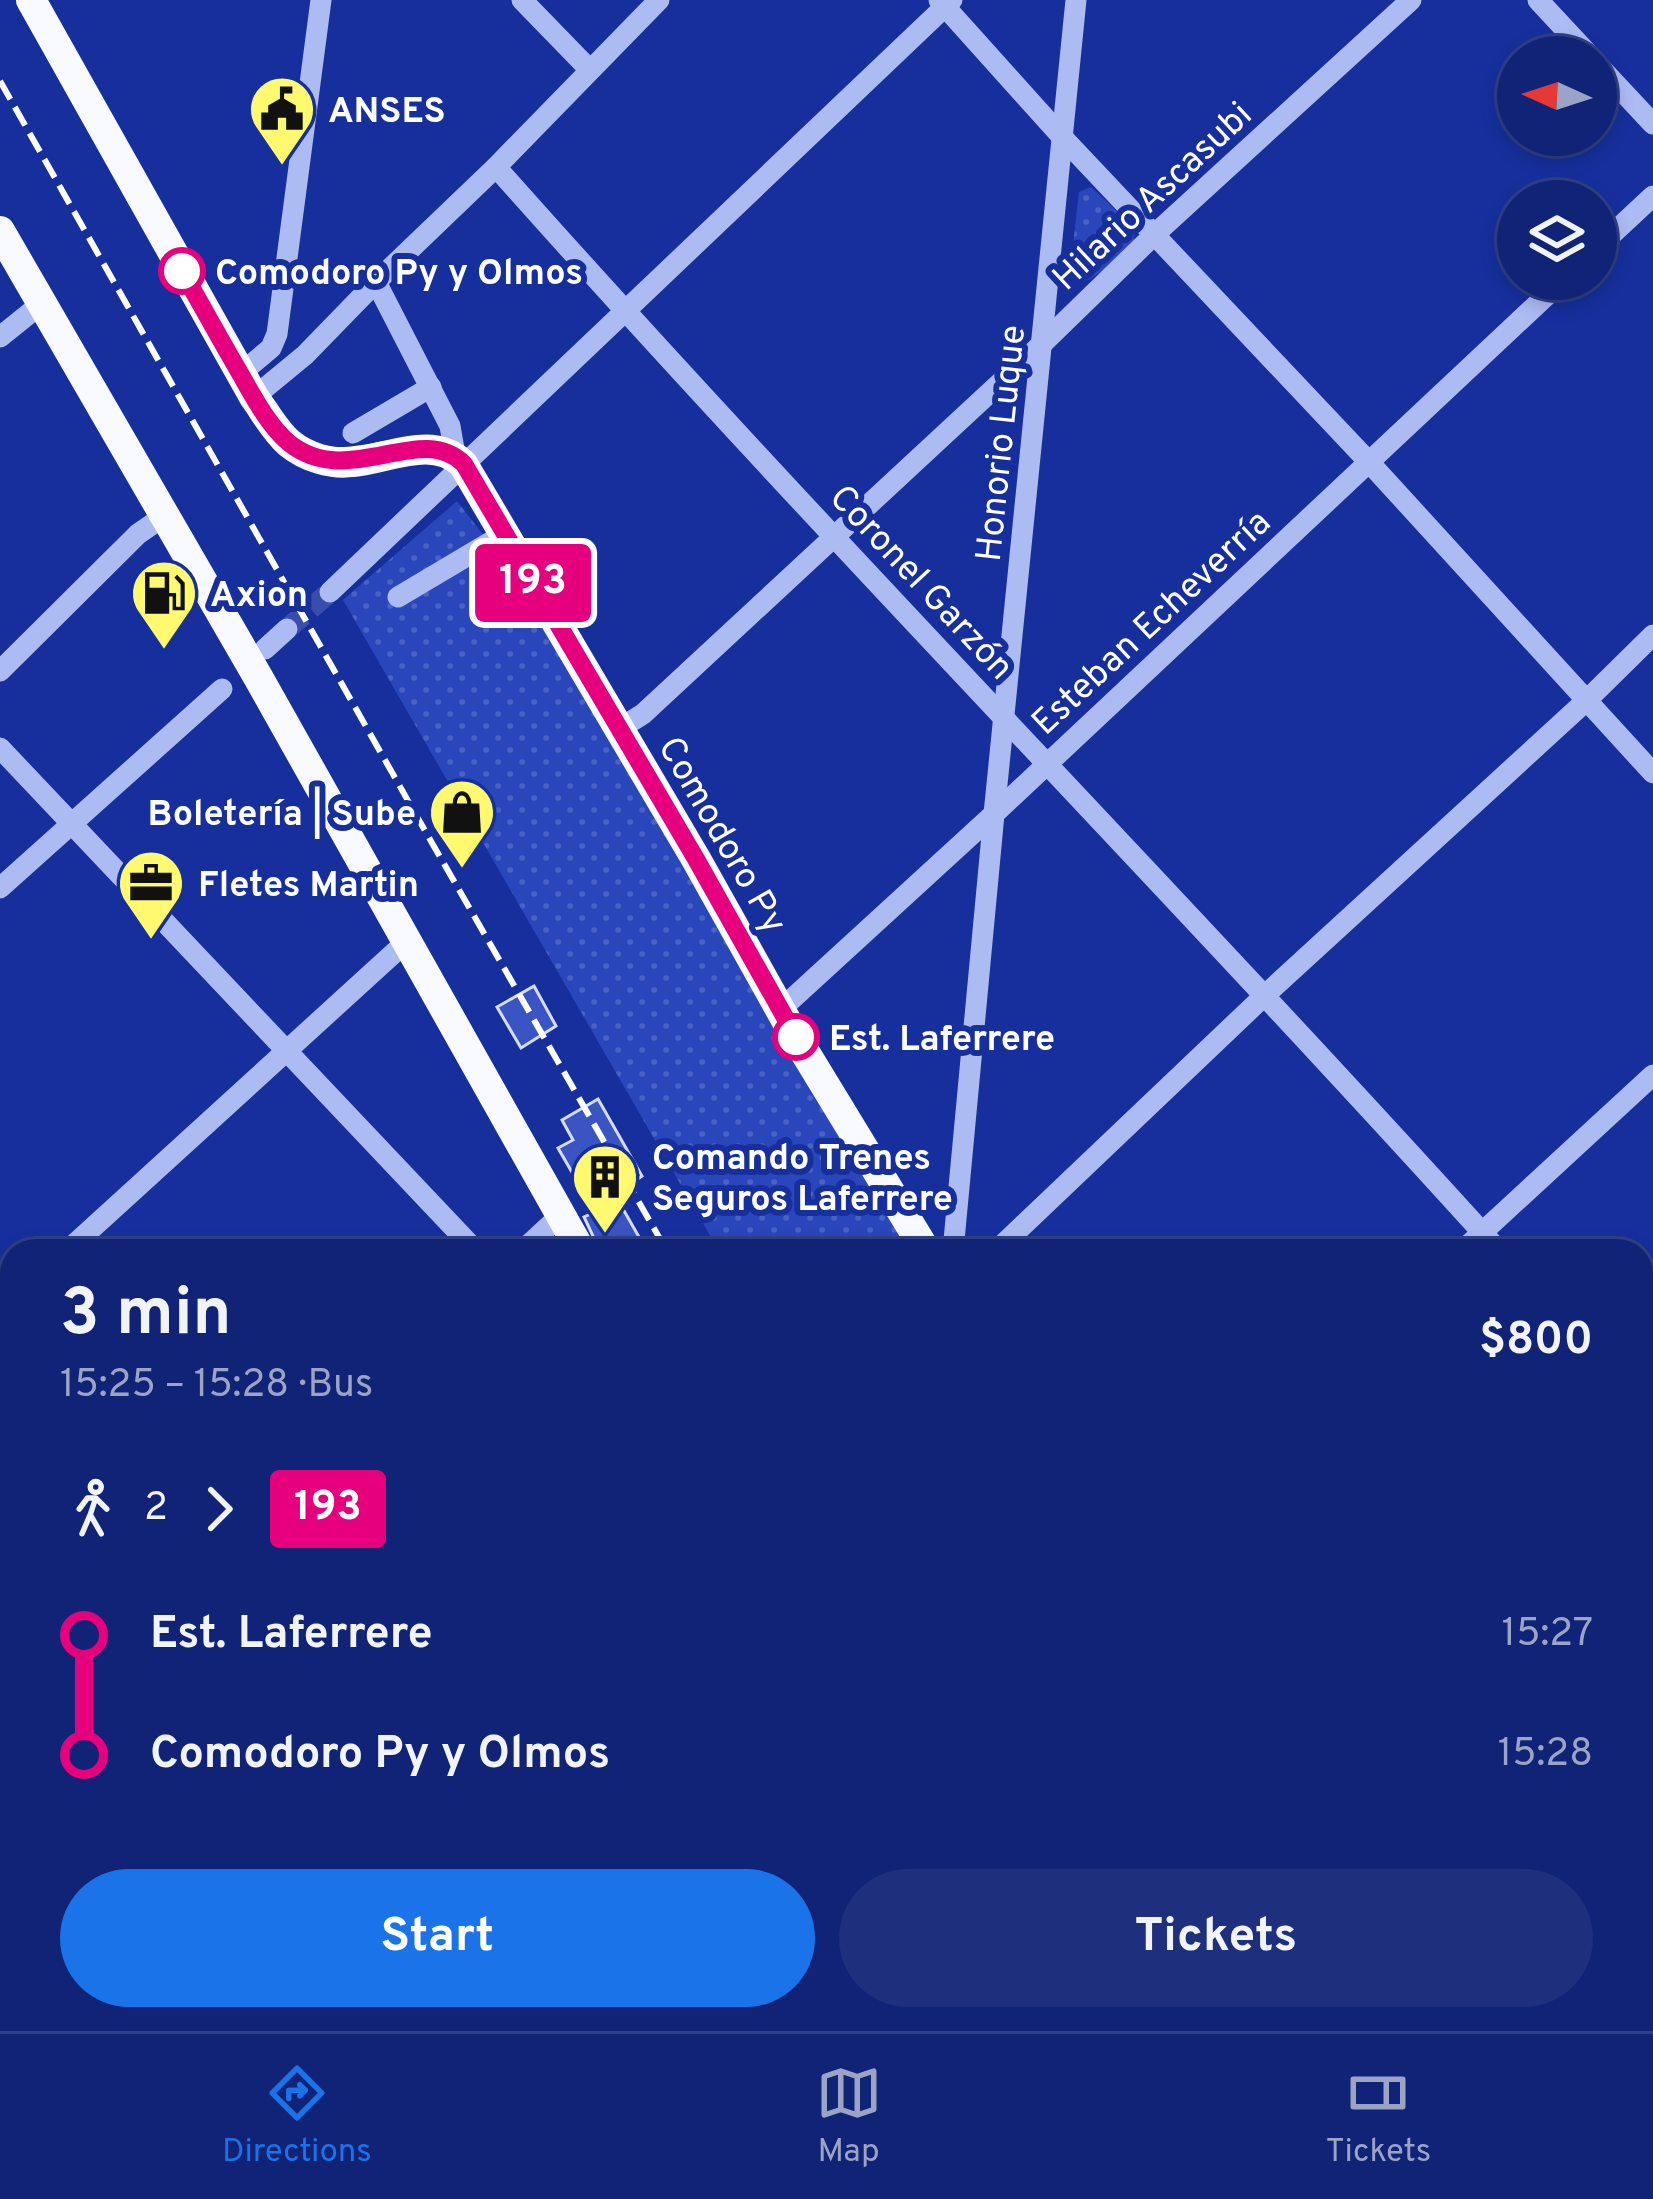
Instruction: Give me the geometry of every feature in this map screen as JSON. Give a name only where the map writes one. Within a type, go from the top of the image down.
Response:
[{"type":"main road","points":[[34,1],[247,385],[287,441],[321,460],[353,462],[415,450],[459,460]]},
{"type":"main road","points":[[0,231],[164,516],[261,663],[406,943],[575,1239]]},
{"type":"main road","name":"Comodoro Py","points":[[459,460],[919,1239]]},
{"type":"street","points":[[247,385],[277,334],[321,0]]},
{"type":"street","points":[[522,0],[590,70]]},
{"type":"street","points":[[247,385],[305,356],[659,0]]},
{"type":"street","name":"Honorio Luque","points":[[954,1239],[1076,0]]},
{"type":"street","name":"Hilario Ascasubi","points":[[619,729],[644,714],[1411,0]]},
{"type":"street","points":[[1538,0],[1571,36]]},
{"type":"street","points":[[330,592],[459,460],[625,312],[946,2],[1063,138],[1653,773]]},
{"type":"street","points":[[1617,86],[1653,124]]},
{"type":"street","name":"Coronel Garzón","points":[[496,167],[625,312],[1488,1239]]},
{"type":"street","points":[[1617,229],[1653,196]]},
{"type":"street","name":"Comodoro Py","points":[[376,282],[450,426],[459,460]]},
{"type":"street","name":"Esteban Echeverría","points":[[780,1010],[1541,300]]},
{"type":"street","points":[[0,337],[41,304]]},
{"type":"street","points":[[353,433],[430,387]]},
{"type":"street","points":[[0,671],[138,534],[164,516]]},
{"type":"street","points":[[398,597],[504,534]]},
{"type":"street","points":[[70,823],[86,821],[226,696],[261,663],[287,629]]},
{"type":"street","points":[[1009,1239],[1653,635]]},
{"type":"street","points":[[0,888],[222,689]]},
{"type":"street","points":[[0,748],[464,1239]]},
{"type":"street","points":[[80,1239],[406,943]]},
{"type":"street","points":[[1476,1239],[1653,1076]]},
{"type":"street","points":[[535,1239],[562,1214]]},
{"type":"shaded area","points":[[1091,187],[1135,228],[1134,241],[1082,282],[1070,272],[1079,192]]},
{"type":"shaded area","points":[[457,501],[520,583],[909,1239],[712,1239],[343,600]]},
{"type":"building","points":[[534,986],[556,1026],[521,1048],[497,1007]]},
{"type":"building","points":[[598,1099],[642,1176],[615,1195],[640,1239],[594,1239],[584,1217],[595,1212],[558,1148],[573,1140],[562,1120]]},
{"type":"tunnel","points":[[287,629],[330,592]]},
{"type":"railway","points":[[0,81],[660,1239]]},
{"type":"bus line","name":"193","points":[[182,271],[254,397],[287,441],[303,452],[321,460],[353,462],[397,451],[435,451],[455,455],[464,464],[796,1037]]},
{"type":"place","name":"ANSES","points":[[282,168]]},
{"type":"place","name":"Comodoro Py y Olmos","points":[[182,271]]},
{"type":"place","name":"Axion","points":[[164,652]]},
{"type":"place","name":"Boletería | Sube","points":[[462,871]]},
{"type":"place","name":"Fletes Martin","points":[[151,942]]},
{"type":"place","name":"Est. Laferrere","points":[[796,1037]]},
{"type":"place","name":"Comando Trenes Seguros Laferrere","points":[[605,1236]]}]
